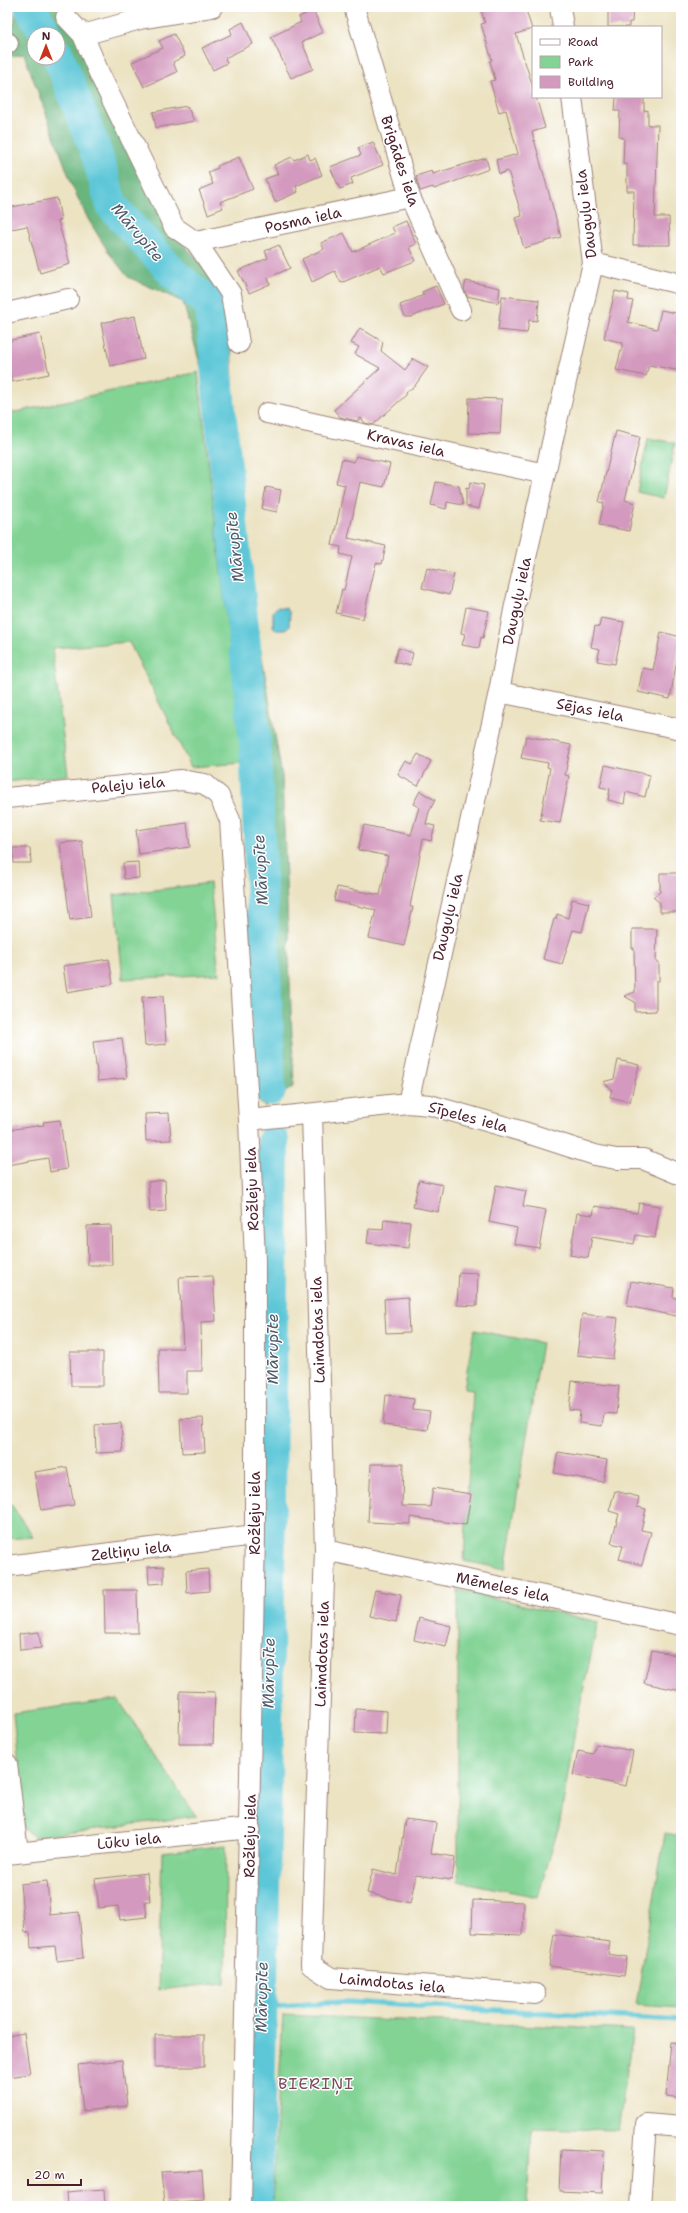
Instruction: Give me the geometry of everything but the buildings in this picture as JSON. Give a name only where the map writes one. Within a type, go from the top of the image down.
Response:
[{"type":"street","points":[[83,35],[140,19],[212,7]]},
{"type":"street","points":[[560,7],[563,26]]},
{"type":"street","name":"Brigādes iela","points":[[353,8],[410,197],[461,310]]},
{"type":"street","points":[[66,17],[83,35],[103,83],[174,226],[196,242],[231,294],[238,343]]},
{"type":"street","name":"Dauguļu iela","points":[[408,1102],[499,692],[514,610],[593,263],[572,98]]},
{"type":"street","name":"Posma iela","points":[[196,242],[410,197]]},
{"type":"street","points":[[593,263],[681,284]]},
{"type":"street","points":[[7,313],[68,299]]},
{"type":"street","name":"Kravas iela","points":[[267,413],[545,474]]},
{"type":"street","name":"Sējas iela","points":[[499,692],[681,729]]},
{"type":"street","name":"Paleju iela","points":[[7,798],[181,780],[205,784],[219,796],[230,820]]},
{"type":"street","name":"Rožleju iela","points":[[230,820],[249,1120],[255,1260],[255,1535],[241,2206]]},
{"type":"street","name":"Sīpeles iela","points":[[249,1120],[408,1102],[430,1106],[524,1132],[595,1155],[616,1159],[642,1159],[681,1174]]},
{"type":"street","name":"Laimdotas iela","points":[[312,1114],[325,1550],[311,1964],[331,1978],[535,1994]]},
{"type":"street","name":"Zeltiņu iela","points":[[7,1566],[255,1535]]},
{"type":"street","name":"Mēmeles iela","points":[[325,1550],[681,1625]]},
{"type":"street","points":[[7,1764],[13,1853]]},
{"type":"street","name":"Lūku iela","points":[[13,1853],[250,1828]]},
{"type":"street","points":[[640,2206],[646,2124],[681,2127]]},
{"type":"green space","points":[[16,7],[72,7],[80,38],[170,230],[206,268],[228,297],[237,446],[237,485],[245,510],[258,633],[282,776],[294,1086],[265,1107],[256,1099],[243,763],[202,371],[183,302],[128,277],[109,253],[88,219],[74,190],[28,66],[66,66],[66,26],[26,26],[26,59],[24,54],[7,57],[7,27],[14,25]]},
{"type":"green space","points":[[198,372],[243,763],[191,767],[129,642],[52,648],[68,775],[7,782],[7,414]]},
{"type":"green space","points":[[648,438],[675,443],[664,498],[637,492]]},
{"type":"green space","points":[[210,883],[219,974],[123,979],[114,895]]},
{"type":"green space","points":[[474,1330],[542,1343],[505,1569],[464,1561],[473,1390],[464,1389]]},
{"type":"green space","points":[[7,1498],[33,1537],[7,1539]]},
{"type":"green space","points":[[458,1590],[598,1622],[577,1719],[560,1822],[538,1897],[458,1881]]},
{"type":"green space","points":[[118,1699],[196,1816],[35,1837],[24,1829],[13,1713]]},
{"type":"green space","points":[[665,1833],[681,1836],[681,2008],[636,2005]]},
{"type":"green space","points":[[226,1845],[225,1983],[158,1990],[162,1853]]},
{"type":"green space","points":[[283,2015],[633,2030],[618,2130],[531,2128],[527,2206],[272,2206]]},
{"type":"water","points":[[277,607],[286,608],[290,613],[289,627],[285,630],[276,630],[273,626],[273,611]]},
{"type":"waterway","name":"Mārupīte","points":[[30,7],[41,26]]},
{"type":"waterway","name":"Mārupīte","points":[[62,66],[96,152],[112,206],[174,274],[211,305],[219,400],[255,742],[270,1090]]},
{"type":"waterway","name":"Mārupīte","points":[[256,2206],[268,1674],[273,1141]]},
{"type":"waterway","points":[[262,2007],[344,2002],[681,2020]]},
{"type":"district","name":"BIERIŅI","points":[[316,2083]]}]
